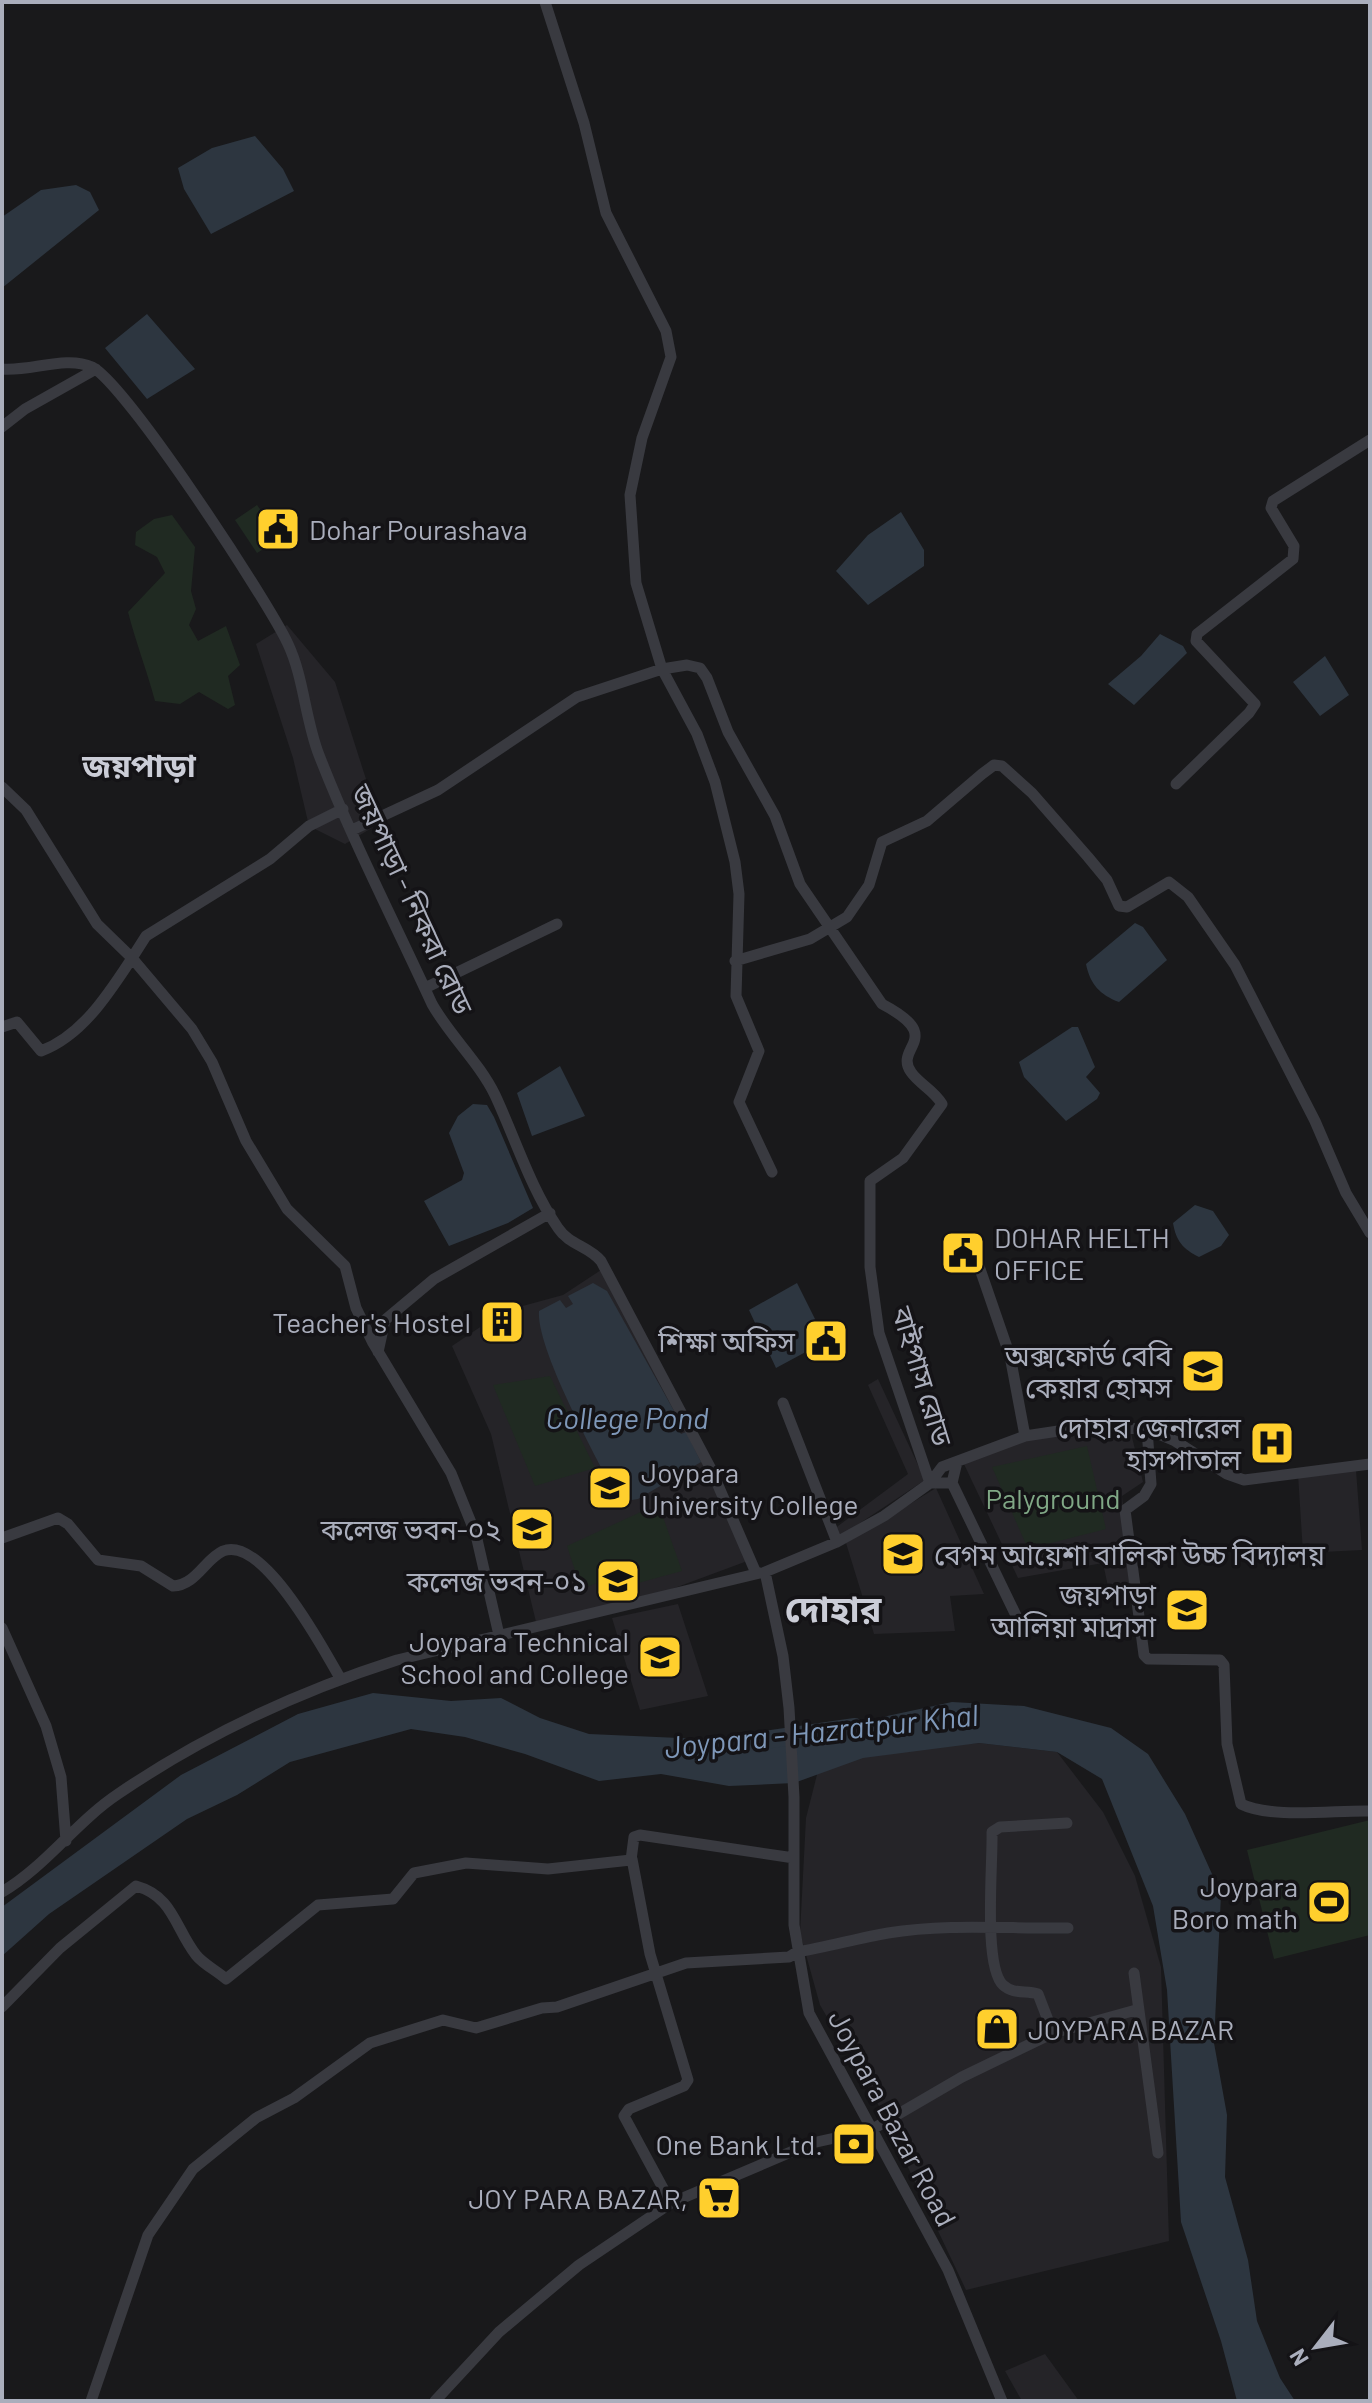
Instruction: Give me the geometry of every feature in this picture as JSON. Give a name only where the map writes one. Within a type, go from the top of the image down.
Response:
[{"type":"street","points":[[545,2],[584,123],[606,213],[666,331],[671,357],[642,438],[630,495],[636,583],[662,669],[697,734],[715,782],[735,862],[739,894],[736,996],[759,1051],[741,1093],[740,1110],[772,1172]]},
{"type":"street","points":[[2,369],[80,362],[96,369]]},
{"type":"street","points":[[2,427],[25,409],[96,369]]},
{"type":"street","name":"জয়পাড়া - নিকরা রোড","points":[[96,369],[142,423],[196,498],[289,646],[319,755],[447,1032],[495,1095],[514,1147],[563,1235],[592,1250],[601,1261],[711,1469],[761,1573],[783,1656],[789,1708]]},
{"type":"street","points":[[1176,784],[1255,704],[1196,641],[1197,634],[1293,559],[1294,546],[1271,508],[1273,501],[1370,440]]},
{"type":"street","points":[[352,830],[438,790],[577,697],[662,669],[687,665],[700,668],[707,678],[728,732],[775,816],[800,884],[830,929]]},
{"type":"street","points":[[735,961],[810,939],[847,917],[869,885],[882,842],[927,821],[994,765],[1002,766],[1032,793],[1088,857],[1107,880],[1119,906],[1125,908],[1169,882],[1188,897],[1235,965],[1315,1121],[1346,1193],[1370,1233]]},
{"type":"street","points":[[2,787],[7,787],[26,810],[97,924],[132,958],[192,1029],[212,1062],[246,1141],[287,1209],[345,1266],[356,1308],[378,1352],[451,1473],[476,1535],[499,1635]]},
{"type":"street","points":[[2,1027],[17,1022],[41,1051],[53,1047],[88,1018],[146,936],[270,859],[309,826],[343,809]]},
{"type":"street","points":[[425,988],[557,924]]},
{"type":"street","name":"বাইপাস রোড","points":[[830,929],[882,1004],[902,1015],[916,1029],[917,1039],[908,1063],[911,1072],[942,1104],[903,1158],[876,1176],[868,1187],[870,1267],[879,1333],[930,1483]]},
{"type":"street","points":[[378,1352],[385,1320],[434,1279],[550,1213]]},
{"type":"street","points":[[970,1240],[1010,1356],[1025,1436]]},
{"type":"street","points":[[783,1403],[837,1542]]},
{"type":"street","points":[[2,1892],[66,1841],[116,1795],[225,1732],[340,1678],[397,1660],[761,1573],[837,1542],[884,1516],[930,1483],[937,1471],[1025,1436],[1085,1427],[1147,1429],[1175,1441],[1227,1474],[1244,1480],[1370,1464]]},
{"type":"street","points":[[1147,1429],[1151,1484],[1144,1496],[1125,1510],[1144,1655],[1148,1659],[1220,1660],[1224,1665],[1230,1768],[1241,1804],[1250,1809],[1370,1811]]},
{"type":"street","points":[[957,1462],[952,1483],[1023,1630]]},
{"type":"street","points":[[930,1483],[952,1483]]},
{"type":"street","points":[[2,1538],[58,1518],[68,1524],[98,1560],[141,1566],[173,1586],[190,1580],[222,1551],[235,1549],[246,1552],[261,1563],[304,1617],[340,1678]]},
{"type":"street","points":[[2,1628],[46,1726],[61,1777],[66,1841]]},
{"type":"street","name":"Joypara Bazar Road","points":[[789,1708],[794,1797],[794,1925],[809,2013],[948,2270],[1002,2401]]},
{"type":"street","points":[[1053,2033],[1038,1994],[1014,1992],[996,1973],[991,1926],[992,1832],[1000,1827],[1067,1823]]},
{"type":"street","points":[[671,2203],[624,2116],[629,2109],[684,2086],[688,2080],[655,1972],[632,1859],[633,1839],[640,1835],[794,1858]]},
{"type":"street","points":[[2,2007],[60,1948],[136,1886],[153,1890],[177,1916],[197,1955],[226,1979],[318,1905],[393,1899],[406,1879],[421,1871],[466,1863],[548,1869],[632,1859]]},
{"type":"street","points":[[91,2401],[148,2235],[193,2169],[256,2118],[294,2098],[357,2050],[400,2031],[443,2020],[476,2028],[542,2008],[557,2007],[686,1963],[789,1957],[797,1952],[888,1933],[991,1926],[1068,1928]]},
{"type":"street","points":[[1134,1973],[1136,2010],[1158,2153]]},
{"type":"street","points":[[435,2401],[499,2332],[579,2265],[671,2203],[812,2143],[871,2130],[962,2077],[1053,2033],[1136,2010]]},
{"type":"shaded area","points":[[287,625],[335,682],[380,823],[345,844],[309,826],[293,758],[256,644]]},
{"type":"shaded area","name":"Joypara University College","points":[[601,1270],[697,1445],[750,1560],[653,1596],[536,1622],[491,1434],[452,1346],[504,1311],[563,1295]]},
{"type":"shaded area","points":[[878,1379],[925,1480],[839,1537],[834,1529],[908,1474],[868,1385]]},
{"type":"shaded area","points":[[1130,1429],[1143,1482],[1122,1496],[1133,1596],[1110,1596],[1103,1563],[1018,1578],[963,1462],[1026,1437]]},
{"type":"shaded area","points":[[1356,1470],[1362,1550],[1303,1553],[1298,1474]]},
{"type":"shaded area","points":[[936,1488],[984,1594],[950,1596],[955,1631],[874,1634],[846,1543]]},
{"type":"shaded area","name":"Joypara Technical School and College","points":[[678,1604],[708,1696],[640,1710],[612,1618]]},
{"type":"shaded area","name":"JOYPARA BAZAR","points":[[979,1743],[1057,1752],[1103,1812],[1135,1876],[1161,1967],[1169,2241],[966,2290],[879,2106],[820,2005],[800,1933],[806,1818],[822,1755]]},
{"type":"shaded area","points":[[1045,2354],[1079,2401],[1022,2401],[1005,2371]]},
{"type":"green space","points":[[257,505],[281,538],[257,553],[235,520]]},
{"type":"green space","points":[[172,515],[195,547],[191,591],[196,609],[189,625],[198,641],[226,626],[240,665],[228,676],[235,705],[228,709],[199,692],[180,704],[155,701],[131,623],[128,612],[165,573],[157,557],[135,545],[136,532],[154,519]]},
{"type":"green space","points":[[550,1376],[595,1468],[535,1486],[493,1385]]},
{"type":"green space","name":"Palyground","points":[[1087,1446],[1106,1529],[1028,1549],[992,1467]]},
{"type":"green space","points":[[645,1510],[663,1517],[682,1571],[638,1583],[627,1572],[581,1589],[567,1546]]},
{"type":"green space","name":"Joypara Boro math","points":[[1370,1820],[1370,1935],[1274,1959],[1247,1850]]},
{"type":"water","points":[[255,136],[283,169],[294,191],[211,234],[184,189],[178,168],[212,148]]},
{"type":"water","points":[[76,185],[90,192],[99,210],[2,288],[2,217],[41,190]]},
{"type":"water","points":[[147,314],[195,369],[147,399],[105,348]]},
{"type":"water","points":[[901,512],[924,550],[924,566],[868,605],[836,571],[868,535]]},
{"type":"water","points":[[1160,634],[1183,646],[1187,653],[1134,705],[1108,684],[1141,656]]},
{"type":"water","points":[[1325,656],[1349,695],[1320,716],[1293,682]]},
{"type":"water","points":[[1135,923],[1143,927],[1167,960],[1119,1002],[1097,988],[1086,964]]},
{"type":"water","points":[[1072,1027],[1078,1027],[1095,1067],[1086,1077],[1100,1093],[1097,1099],[1066,1121],[1024,1077],[1019,1062]]},
{"type":"water","points":[[560,1066],[585,1116],[532,1136],[517,1093]]},
{"type":"water","points":[[473,1104],[487,1105],[494,1117],[533,1208],[508,1223],[449,1246],[424,1201],[462,1180],[464,1173],[449,1133],[458,1116]]},
{"type":"water","points":[[1195,1205],[1213,1211],[1229,1235],[1221,1246],[1199,1257],[1181,1244],[1173,1223]]},
{"type":"water","name":"College Pond","points":[[593,1283],[607,1291],[678,1418],[673,1421],[681,1434],[686,1432],[701,1462],[638,1499],[619,1502],[570,1406],[547,1352],[541,1329],[539,1311],[560,1300],[566,1308],[573,1304],[568,1296]]},
{"type":"water","points":[[797,1283],[826,1341],[776,1368],[749,1310]]},
{"type":"water","points":[[373,1693],[451,1701],[501,1698],[540,1718],[589,1734],[767,1742],[952,1702],[1024,1706],[1111,1728],[1148,1754],[1185,1814],[1221,1894],[1214,2043],[1227,2115],[1225,2177],[1248,2260],[1257,2321],[1280,2378],[1295,2401],[1237,2401],[1221,2341],[1181,2222],[1167,1990],[1153,1906],[1102,1779],[1057,1752],[979,1743],[863,1758],[794,1783],[729,1786],[661,1774],[599,1781],[525,1754],[465,1737],[411,1729],[290,1762],[237,1795],[187,1819],[49,1914],[2,1956],[2,1907],[181,1775],[298,1714]]},
{"type":"waterway","name":"Joypara - Hazratpur Khal","points":[[750,1742],[855,1727]]},
{"type":"place","name":"Dohar Pourashava","points":[[278,529]]},
{"type":"place","name":"DOHAR HELTH OFFICE","points":[[963,1253]]},
{"type":"place","name":"Teacher's Hostel","points":[[502,1322]]},
{"type":"place","name":"শিক্ষা অফিস","points":[[826,1341]]},
{"type":"place","name":"অক্সফোর্ড বেবি কেয়ার হোমস","points":[[1203,1371]]},
{"type":"place","name":"দোহার জেনারেল হাসপাতাল","points":[[1272,1443]]},
{"type":"place","name":"Joypara University College","points":[[610,1488]]},
{"type":"place","name":"কলেজ ভবন-০২","points":[[532,1529]]},
{"type":"place","name":"বেগম আয়েশা বালিকা উচ্চ বিদ্যালয়","points":[[903,1554]]},
{"type":"place","name":"কলেজ ভবন-০১","points":[[618,1581]]},
{"type":"place","name":"জয়পাড়া আলিয়া মাদ্রাসা","points":[[1187,1610]]},
{"type":"place","name":"Joypara Technical School and College","points":[[660,1657]]},
{"type":"place","name":"Joypara Boro math","points":[[1329,1902]]},
{"type":"place","name":"JOYPARA BAZAR","points":[[997,2029]]},
{"type":"place","name":"One Bank Ltd.","points":[[854,2144]]},
{"type":"place","name":"JOY PARA BAZAR,","points":[[719,2198]]},
{"type":"district","name":"জয়পাড়া","points":[[139,764]]},
{"type":"district","name":"দোহার","points":[[833,1607]]}]
